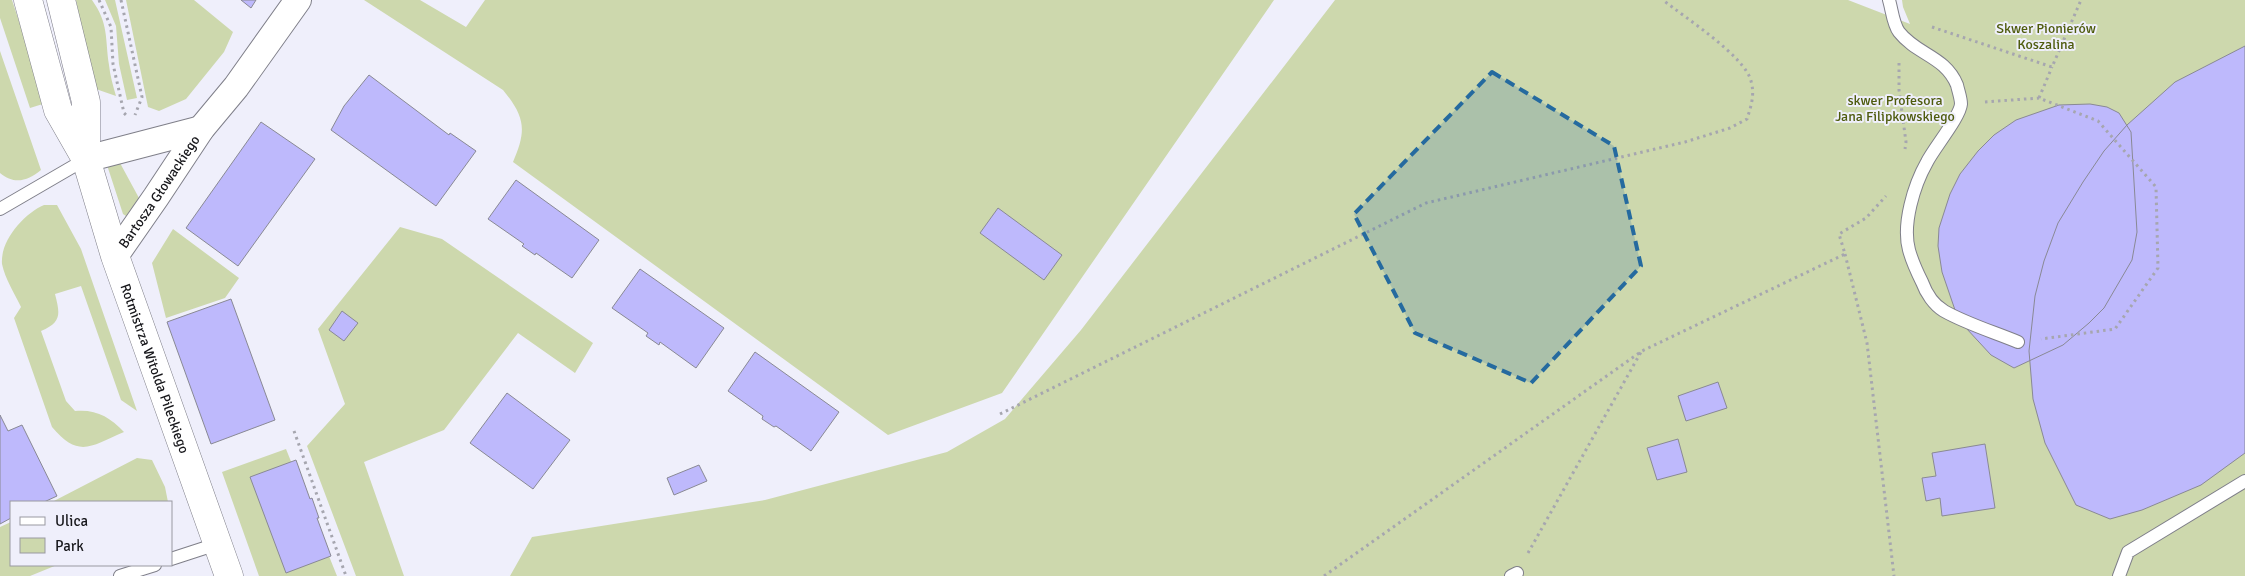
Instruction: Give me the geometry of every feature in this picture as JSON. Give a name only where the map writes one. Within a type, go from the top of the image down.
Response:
[{"type":"street","name":"Rotmistrza Witolda Pileckiego","points":[[28,0],[58,110],[86,159],[115,256],[229,576]]},
{"type":"street","name":"Rotmistrza Witolda Pileckiego","points":[[61,0],[86,102],[86,159]]},
{"type":"street","name":"Bartosza Głowackiego","points":[[115,256],[201,129],[236,87],[298,0]]},
{"type":"street","name":"Bartosza Głowackiego","points":[[86,159],[201,129]]},
{"type":"lane","points":[[1890,0],[1895,25],[1906,39],[1942,63],[1952,75],[1961,104],[1955,120],[1933,150],[1921,172],[1908,224],[1909,248],[1927,294],[1943,310],[2018,342]]},
{"type":"lane","points":[[0,209],[86,159]]},
{"type":"lane","points":[[2119,576],[2128,552],[2245,481]]},
{"type":"lane","points":[[172,560],[217,544]]},
{"type":"lane","points":[[120,576],[152,566]]},
{"type":"path","points":[[99,0],[109,20],[114,64],[124,113],[128,118]]},
{"type":"path","points":[[120,0],[142,97],[133,122]]},
{"type":"path","points":[[1000,414],[1426,203],[1685,142],[1730,128],[1747,119],[1753,100],[1751,80],[1740,60],[1663,0]]},
{"type":"path","points":[[2039,98],[2081,0]]},
{"type":"path","points":[[1931,27],[2052,68]]},
{"type":"path","points":[[1905,151],[1906,142],[1899,90],[1899,59],[1906,39]]},
{"type":"path","points":[[1961,104],[2039,98],[2098,120],[2156,187],[2158,268],[2115,329],[2018,342]]},
{"type":"path","points":[[1888,193],[1866,218],[1839,234],[1846,254],[1868,343],[1894,576]]},
{"type":"path","points":[[1324,576],[1642,351],[1846,254]]},
{"type":"path","points":[[1514,574],[1642,351]]},
{"type":"path","points":[[294,431],[346,576]]},
{"type":"highlighted area","points":[[1492,72],[1614,146],[1641,266],[1531,383],[1415,333],[1354,214]]},
{"type":"green space","points":[[0,0],[12,0],[46,103],[30,108],[0,18]]},
{"type":"green space","points":[[76,0],[92,0],[101,16],[104,24],[110,73],[116,96],[93,88]]},
{"type":"green space","points":[[105,0],[115,0],[137,98],[127,100],[119,64],[116,26]]},
{"type":"green space","points":[[126,0],[194,0],[233,32],[224,52],[186,99],[159,111],[148,107]]},
{"type":"green space","points":[[364,0],[420,0],[466,27],[485,0],[1274,0],[1002,393],[888,435],[513,162],[520,141],[522,124],[516,108],[503,90]]},
{"type":"green space","points":[[1335,0],[1848,0],[1910,24],[1902,0],[2245,0],[2245,576],[510,576],[532,537],[765,500],[947,452],[1005,419],[1081,330]]},
{"type":"green space","points":[[0,51],[41,170],[31,177],[21,180],[10,179],[0,173]]},
{"type":"green space","points":[[120,163],[139,198],[126,216],[123,214],[107,165]]},
{"type":"green space","points":[[44,205],[57,205],[81,249],[137,411],[121,400],[81,286],[55,294],[58,317],[53,324],[41,331],[66,401],[75,411],[90,411],[108,418],[124,432],[103,442],[86,447],[70,443],[52,427],[14,318],[21,307],[3,270],[2,255],[9,237],[29,214]]},
{"type":"green space","points":[[400,227],[442,239],[593,343],[575,373],[518,333],[444,430],[364,462],[404,576],[356,576],[307,446],[345,404],[318,329]]},
{"type":"green space","points":[[173,229],[239,278],[225,298],[166,318],[152,263]]},
{"type":"green space","points":[[286,449],[337,576],[259,576],[222,472]]},
{"type":"green space","points":[[137,458],[152,460],[165,487],[168,501],[54,501]]},
{"type":"green space","points":[[10,522],[10,566],[55,566],[30,576],[0,576],[0,527]]},
{"type":"building","points":[[241,0],[256,0],[251,8]]},
{"type":"building","points":[[2245,46],[2245,453],[2201,485],[2142,510],[2110,519],[2076,505],[2045,443],[2033,399],[2029,351],[2035,296],[2044,261],[2058,223],[2083,182],[2104,151],[2127,125],[2175,82]]},
{"type":"building","points":[[369,75],[449,135],[450,133],[476,151],[436,206],[331,130],[344,106]]},
{"type":"building","points":[[2090,104],[2107,107],[2119,113],[2131,132],[2137,232],[2132,260],[2104,308],[2089,323],[2063,345],[2014,368],[1991,355],[1966,328],[1955,310],[1942,272],[1938,246],[1939,228],[1950,194],[1960,174],[1978,151],[1994,135],[2016,120],[2059,105]]},
{"type":"building","points":[[261,122],[315,159],[238,266],[186,228]]},
{"type":"building","points":[[516,180],[599,240],[572,278],[536,253],[535,255],[522,246],[524,244],[488,219]]},
{"type":"building","points":[[998,208],[1062,255],[1044,280],[980,233]]},
{"type":"building","points":[[640,269],[724,328],[696,368],[660,342],[659,345],[646,336],[648,333],[612,308]]},
{"type":"building","points":[[231,299],[275,420],[211,444],[167,322]]},
{"type":"building","points":[[342,311],[358,323],[344,341],[329,330]]},
{"type":"building","points":[[755,352],[839,412],[811,451],[776,426],[774,427],[762,419],[763,416],[728,391]]},
{"type":"building","points":[[1718,382],[1727,408],[1686,421],[1678,396]]},
{"type":"building","points":[[507,393],[570,440],[533,489],[470,443]]},
{"type":"building","points":[[0,415],[8,431],[22,425],[57,496],[46,501],[10,501],[10,519],[0,524]]},
{"type":"building","points":[[1678,439],[1687,472],[1657,480],[1647,448]]},
{"type":"building","points":[[1985,444],[1995,508],[1942,516],[1940,498],[1926,501],[1922,478],[1936,476],[1932,453]]},
{"type":"building","points":[[296,460],[310,499],[312,498],[331,556],[286,573],[250,477]]},
{"type":"building","points":[[699,465],[707,481],[674,495],[667,478]]},
{"type":"park label","name":"Skwer Pionierów Koszalina","points":[[2046,36]]},
{"type":"park label","name":"skwer Profesora Jana Filipkowskiego","points":[[1895,108]]}]
